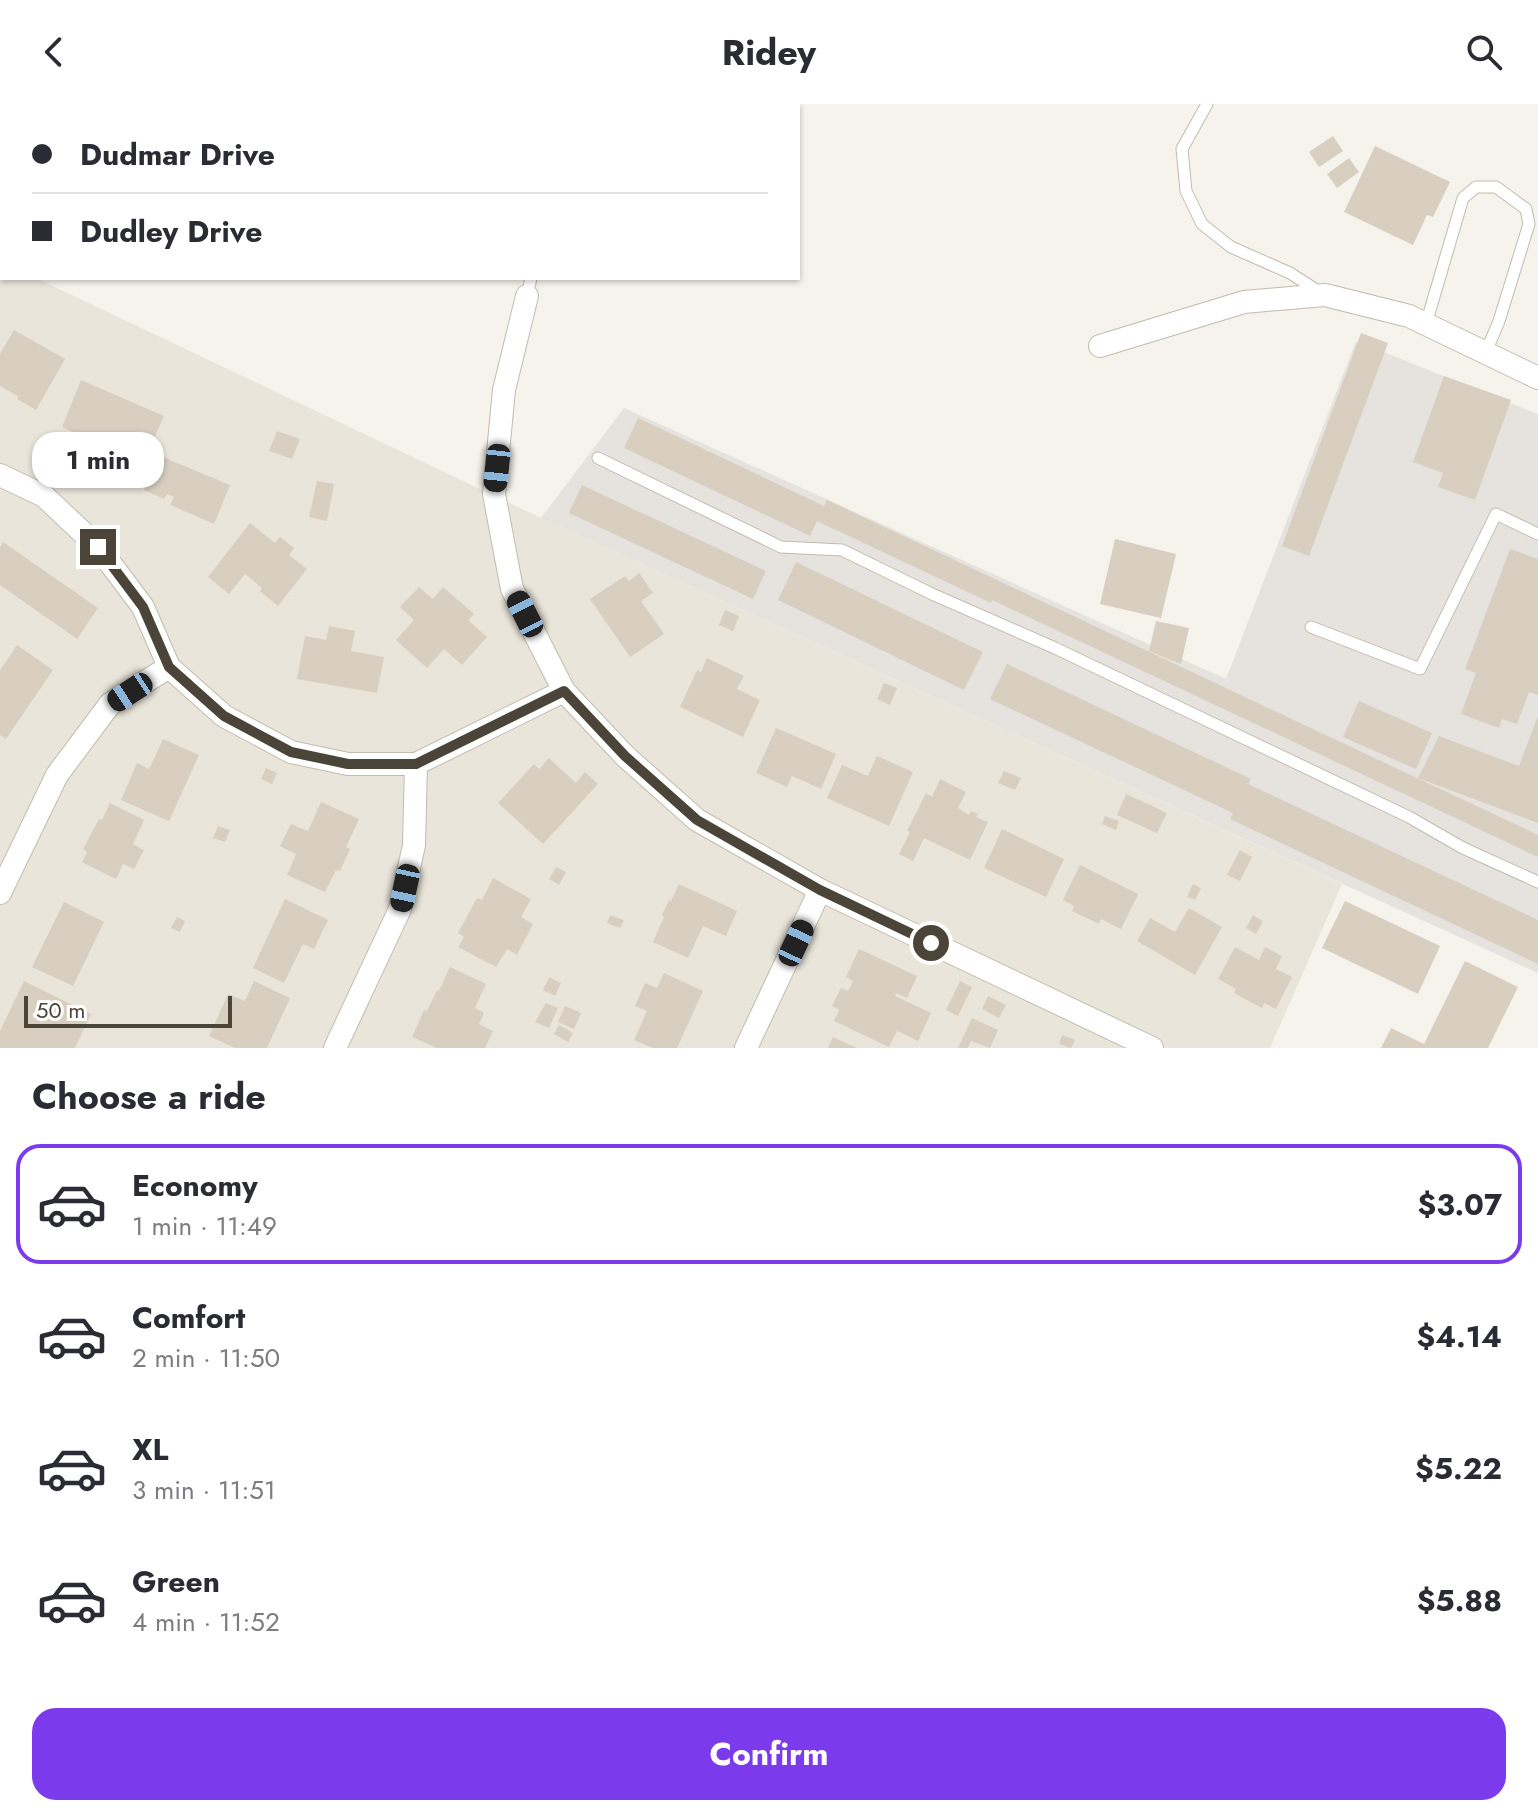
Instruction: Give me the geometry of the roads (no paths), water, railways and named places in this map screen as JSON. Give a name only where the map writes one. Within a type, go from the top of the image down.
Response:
[{"type":"street","points":[[529,287],[504,390],[494,494],[512,589],[564,691],[625,756],[697,820],[820,890],[1152,1048]]},
{"type":"street","points":[[1100,346],[1244,302],[1325,295],[1409,316],[1538,378]]},
{"type":"street","points":[[0,475],[44,496],[98,547],[143,607],[169,667],[224,716],[291,752],[348,764],[416,764],[564,691]]},
{"type":"street","points":[[0,893],[57,775],[110,704],[169,667]]},
{"type":"street","points":[[335,1048],[400,909],[414,845],[416,764]]},
{"type":"street","points":[[746,1048],[820,890]]},
{"type":"lane","points":[[1207,104],[1182,149],[1186,191],[1202,224],[1231,247],[1290,273],[1325,295]]},
{"type":"lane","points":[[1426,324],[1463,198],[1476,187],[1496,187],[1526,209],[1529,224],[1499,321],[1486,352]]},
{"type":"lane","points":[[598,458],[781,547],[842,550],[1055,648],[1538,882]]},
{"type":"lane","points":[[1311,627],[1420,669],[1496,514],[1538,534]]}]
